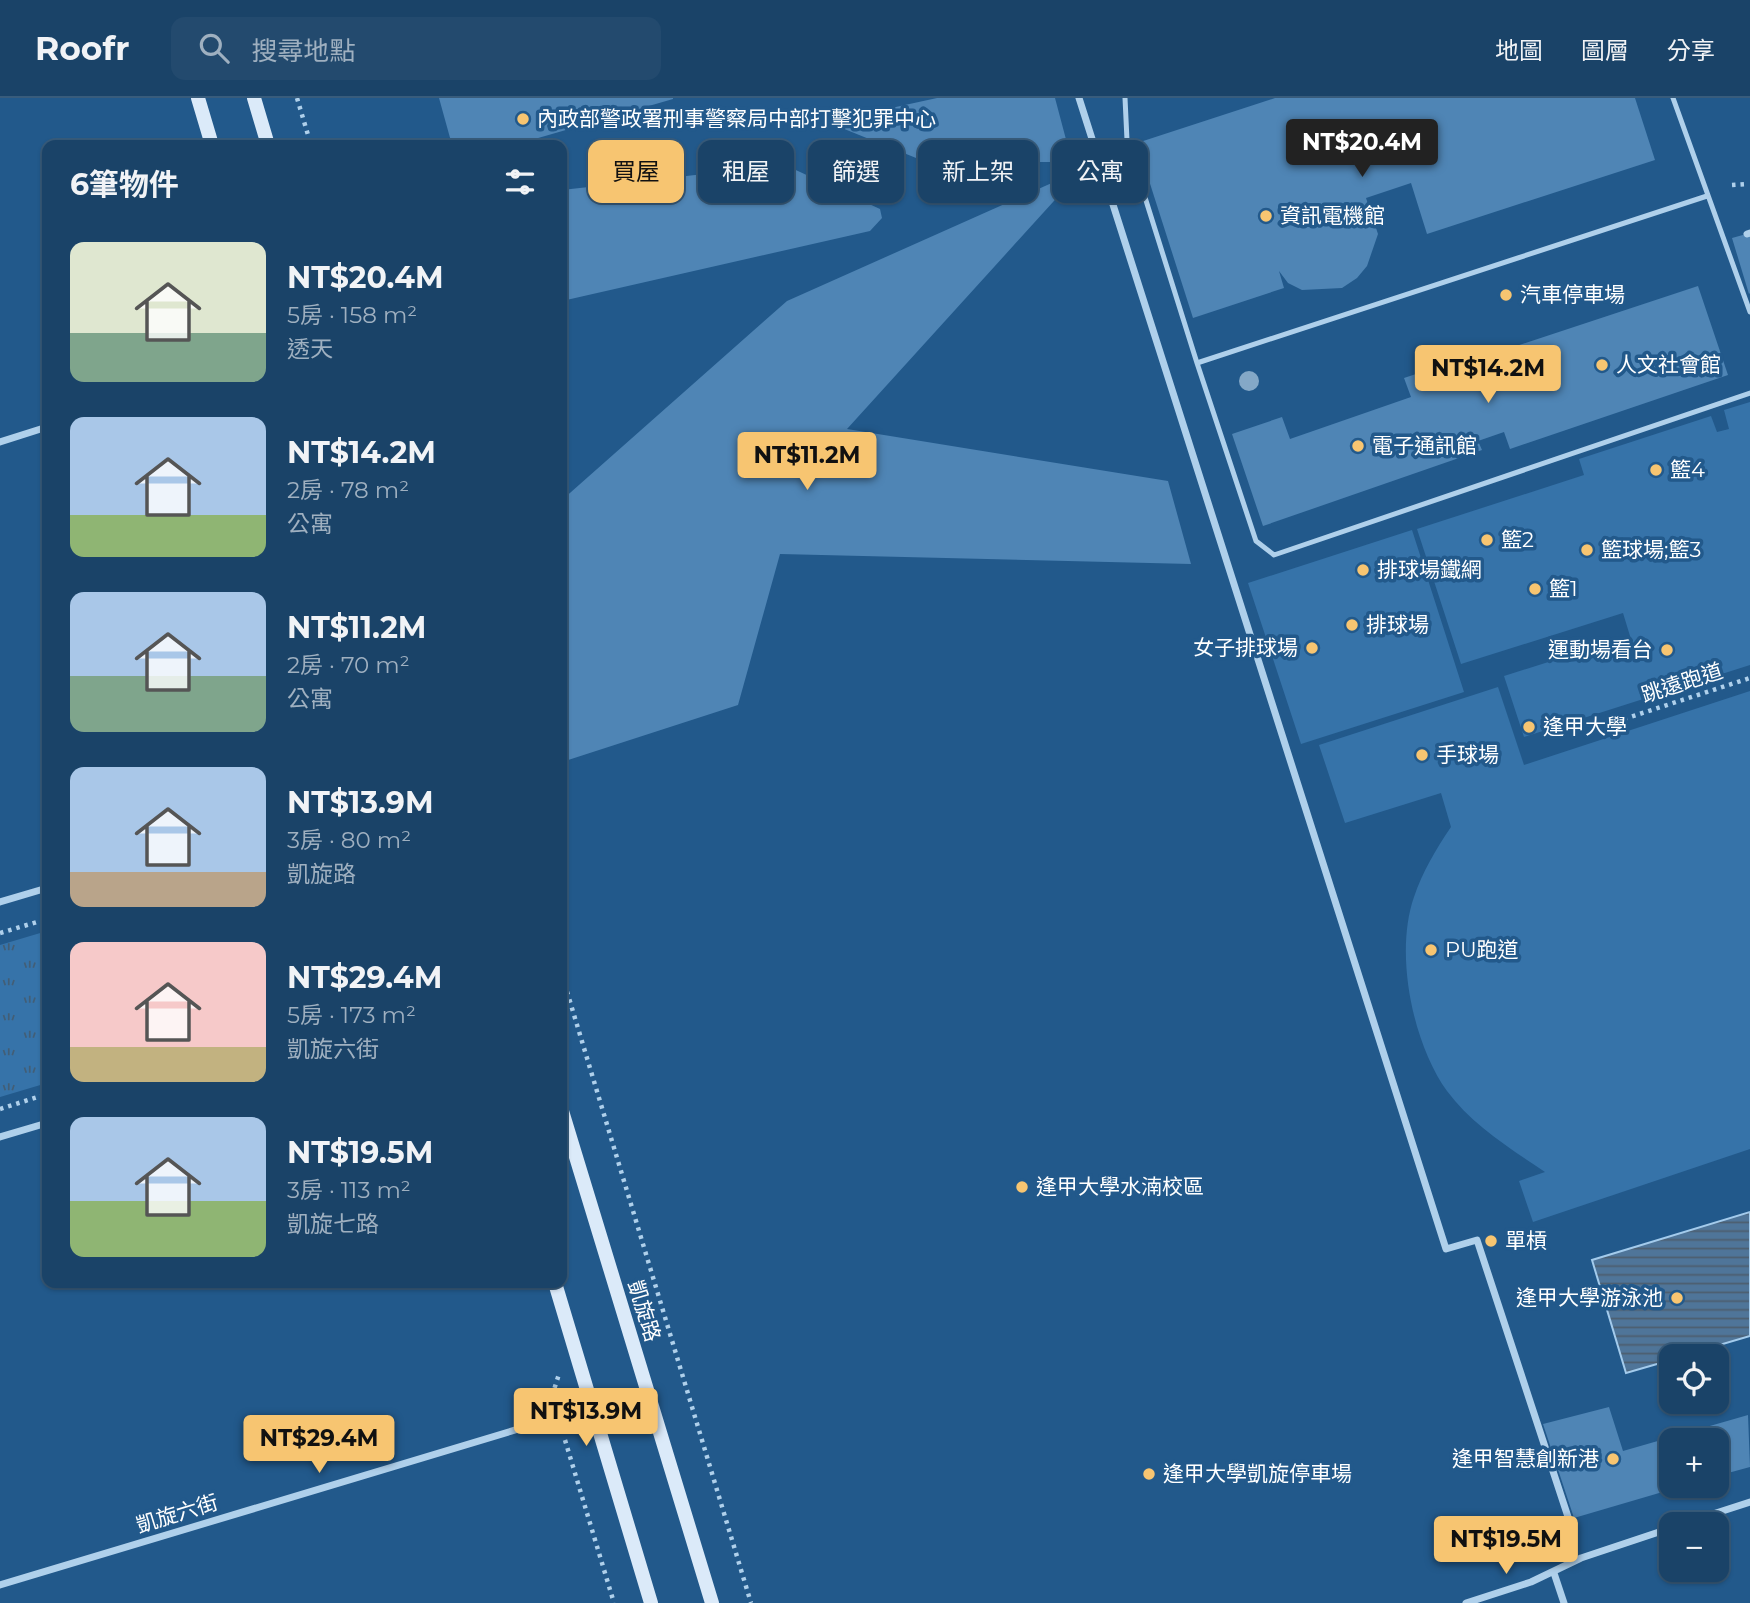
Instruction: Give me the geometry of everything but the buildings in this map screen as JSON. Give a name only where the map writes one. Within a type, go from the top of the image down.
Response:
[{"type":"street","points":[[198,98],[211,140]]},
{"type":"street","points":[[254,98],[267,140]]},
{"type":"street","points":[[1079,98],[1446,1249],[1477,1240],[1572,1530]]},
{"type":"street","points":[[0,442],[42,429]]},
{"type":"street","points":[[0,902],[42,889]]},
{"type":"street","points":[[0,1137],[42,1124]]},
{"type":"street","name":"凱旋路","points":[[567,1128],[645,1391],[712,1603]]},
{"type":"street","points":[[556,1288],[651,1603]]},
{"type":"street","name":"凱旋六街","points":[[0,1585],[645,1391]]},
{"type":"street","points":[[1719,1512],[1750,1502]]},
{"type":"street","points":[[1466,1603],[1554,1573],[1581,1558],[1659,1532]]},
{"type":"street","points":[[1554,1573],[1564,1603]]},
{"type":"lane","points":[[1125,98],[1127,140],[1197,363],[1256,541],[1274,555],[1750,393]]},
{"type":"lane","points":[[1673,98],[1750,312]]},
{"type":"lane","points":[[1197,363],[1707,196]]},
{"type":"path","points":[[297,98],[310,140]]},
{"type":"path","points":[[1732,185],[1747,184]]},
{"type":"path","name":"跳遠跑道","points":[[1624,719],[1750,678]]},
{"type":"path","points":[[0,933],[42,920]]},
{"type":"path","points":[[567,992],[751,1603]]},
{"type":"path","points":[[0,1109],[42,1096]]},
{"type":"path","points":[[565,1440],[614,1603]]},
{"type":"green space","name":"籃球場;籃3","points":[[1750,402],[1750,665],[1524,737],[1504,676],[1630,636],[1623,613],[1461,664],[1417,529],[1584,475],[1579,459],[1711,416],[1717,432],[1729,429],[1724,410]]},
{"type":"green space","name":"排球場","points":[[1412,530],[1464,692],[1301,744],[1248,583]]},
{"type":"green space","points":[[1498,687],[1524,765],[1750,691],[1750,1149],[1533,1222],[1519,1181],[1545,1172],[1480,1126],[1447,1091],[1425,1049],[1410,998],[1406,945],[1408,920],[1421,879],[1451,827],[1441,793],[1345,823],[1319,745]]},
{"type":"green space","points":[[42,932],[42,1084],[0,1097],[0,945]]},
{"type":"shaded area","name":"逢甲大學游泳池","points":[[1750,1212],[1750,1336],[1723,1344],[1659,1344],[1659,1363],[1626,1373],[1592,1260]]},
{"type":"place","name":"內政部警政署刑事警察局中部打擊犯罪中心","points":[[523,119]]},
{"type":"place","name":"資訊電機館","points":[[1266,216]]},
{"type":"place","name":"汽車停車場","points":[[1506,295]]},
{"type":"place","name":"人文社會館","points":[[1602,365]]},
{"type":"place","name":"電子通訊館","points":[[1358,446]]},
{"type":"place","name":"籃4","points":[[1656,470]]},
{"type":"place","name":"籃2","points":[[1487,540]]},
{"type":"place","name":"籃球場;籃3","points":[[1587,550]]},
{"type":"place","name":"排球場鐵網","points":[[1363,570]]},
{"type":"place","name":"籃1","points":[[1535,589]]},
{"type":"place","name":"排球場","points":[[1352,625]]},
{"type":"place","name":"女子排球場","points":[[1312,648]]},
{"type":"place","name":"運動場看台","points":[[1667,650]]},
{"type":"place","name":"逢甲大學","points":[[1529,727]]},
{"type":"place","name":"手球場","points":[[1422,755]]},
{"type":"place","name":"PU跑道","points":[[1431,950]]},
{"type":"place","name":"逢甲大學水湳校區","points":[[1022,1187]]},
{"type":"place","name":"單槓","points":[[1491,1241]]},
{"type":"place","name":"逢甲大學游泳池","points":[[1677,1298]]},
{"type":"place","name":"逢甲智慧創新港","points":[[1613,1459]]},
{"type":"place","name":"逢甲大學凱旋停車場","points":[[1149,1474]]}]
